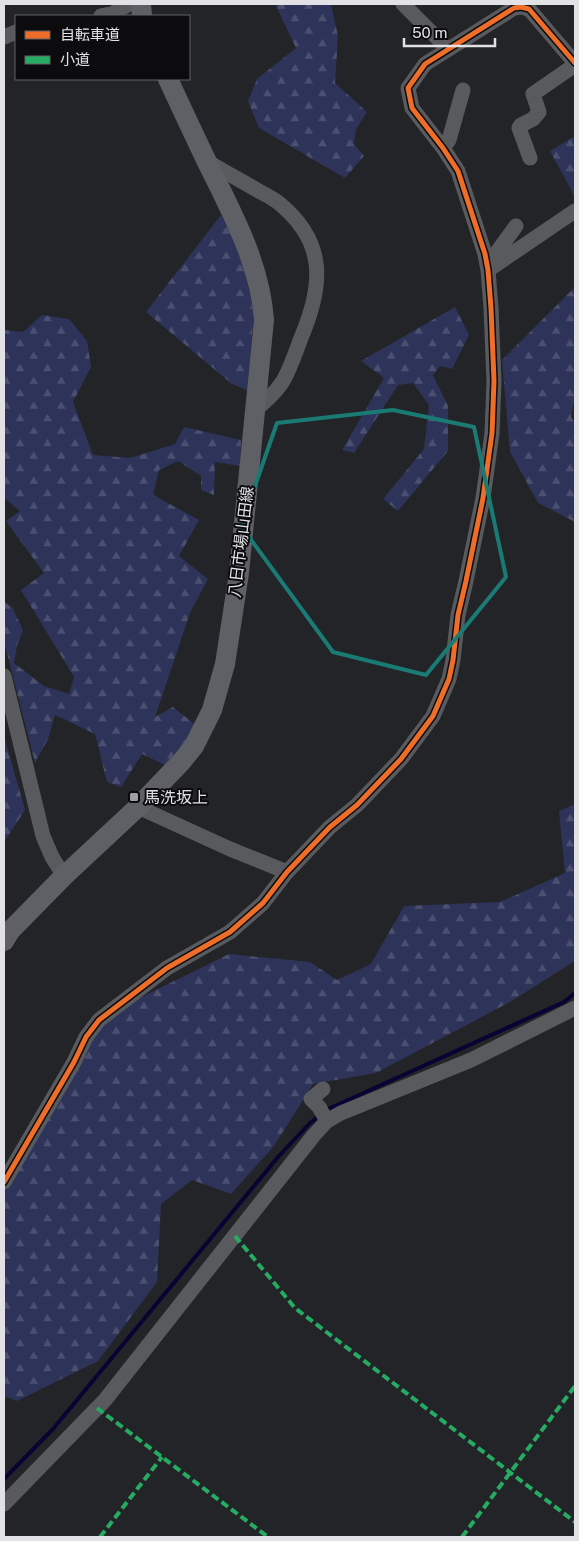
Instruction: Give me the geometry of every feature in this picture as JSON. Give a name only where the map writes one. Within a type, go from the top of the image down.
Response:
[{"type":"main road","name":"八日市場山田線","points":[[4,942],[10,931],[64,876],[138,807],[194,746],[212,710],[225,664],[239,573],[264,320],[258,278],[249,252],[234,216],[168,80]]},
{"type":"street","points":[[106,15],[112,14],[129,4]]},
{"type":"street","points":[[403,4],[448,49]]},
{"type":"street","points":[[493,267],[485,254],[458,171],[412,108],[408,88],[425,64],[520,5],[529,10],[575,64],[533,94],[539,112],[533,119],[521,124],[519,128],[530,158]]},
{"type":"street","points":[[442,148],[449,140],[463,90]]},
{"type":"street","points":[[207,161],[278,203],[291,214],[314,248],[317,271],[316,288],[306,328],[282,383],[268,400],[254,411]]},
{"type":"street","points":[[493,267],[575,211]]},
{"type":"street","points":[[4,1182],[74,1062],[86,1037],[99,1020],[167,968],[230,932],[263,903],[287,872],[330,827],[357,805],[401,759],[433,716],[448,679],[453,660],[458,615],[483,498],[492,433],[494,381],[491,308],[493,267],[497,252],[516,226]]},
{"type":"street","points":[[4,676],[44,836],[52,857],[64,876]]},
{"type":"street","points":[[138,807],[230,849],[287,872]]},
{"type":"street","points":[[4,1504],[105,1400],[269,1191],[327,1121],[342,1113],[471,1060],[575,1008]]},
{"type":"street","points":[[323,1089],[311,1100],[319,1107],[327,1121]]},
{"type":"highlighted area","points":[[393,410],[474,427],[506,577],[426,675],[333,652],[241,526],[277,423]]},
{"type":"green space","points":[[278,4],[331,4],[338,36],[335,83],[367,112],[356,129],[354,144],[364,156],[345,178],[259,128],[248,101],[257,79],[296,48],[276,6]]},
{"type":"green space","points":[[575,136],[575,197],[550,151]]},
{"type":"green space","points":[[221,215],[234,240],[245,270],[254,314],[247,390],[232,384],[146,312]]},
{"type":"green space","points":[[575,287],[575,395],[571,417],[575,423],[575,522],[538,503],[510,452],[502,360]]},
{"type":"green space","points":[[455,307],[469,335],[452,369],[440,366],[433,375],[448,406],[448,451],[398,511],[383,499],[424,449],[429,405],[413,383],[398,385],[354,453],[342,450],[384,378],[361,361]]},
{"type":"green space","points":[[42,315],[69,319],[87,341],[91,367],[73,402],[93,455],[130,458],[175,444],[184,427],[241,440],[240,466],[215,462],[214,495],[201,490],[201,476],[178,461],[159,470],[153,495],[199,520],[179,556],[208,579],[190,613],[155,717],[173,707],[198,727],[165,765],[142,754],[121,787],[107,782],[95,734],[55,715],[48,739],[35,763],[4,641],[4,602],[12,607],[23,630],[17,646],[14,663],[44,686],[69,694],[74,677],[21,590],[44,573],[6,521],[20,511],[4,498],[4,330],[23,332]]},
{"type":"green space","points":[[4,736],[25,810],[4,842]]},
{"type":"green space","points":[[575,804],[575,961],[510,1002],[376,1073],[313,1084],[274,1146],[231,1194],[192,1180],[161,1204],[157,1282],[98,1361],[17,1401],[4,1396],[4,1169],[103,1016],[229,954],[310,962],[337,980],[371,964],[404,906],[500,902],[565,873],[559,811]]},
{"type":"waterway","points":[[324,1111],[564,1002],[575,993]]},
{"type":"waterway","points":[[4,1479],[53,1429],[278,1157],[319,1116]]},
{"type":"marked path","points":[[235,1236],[295,1308],[575,1522]]},
{"type":"marked path","points":[[462,1537],[575,1386]]},
{"type":"marked path","points":[[97,1408],[268,1537]]},
{"type":"marked path","points":[[100,1537],[162,1457]]},
{"type":"cycle path","points":[[4,1182],[74,1062],[86,1037],[99,1020],[167,968],[230,932],[263,903],[287,872],[330,827],[357,805],[401,759],[433,716],[449,679],[458,615],[483,498],[492,433],[494,381],[491,308],[485,254],[458,171],[412,108],[408,88],[425,64],[514,8],[529,9],[575,63]]},
{"type":"place","name":"馬洗坂上","points":[[134,797]]}]
